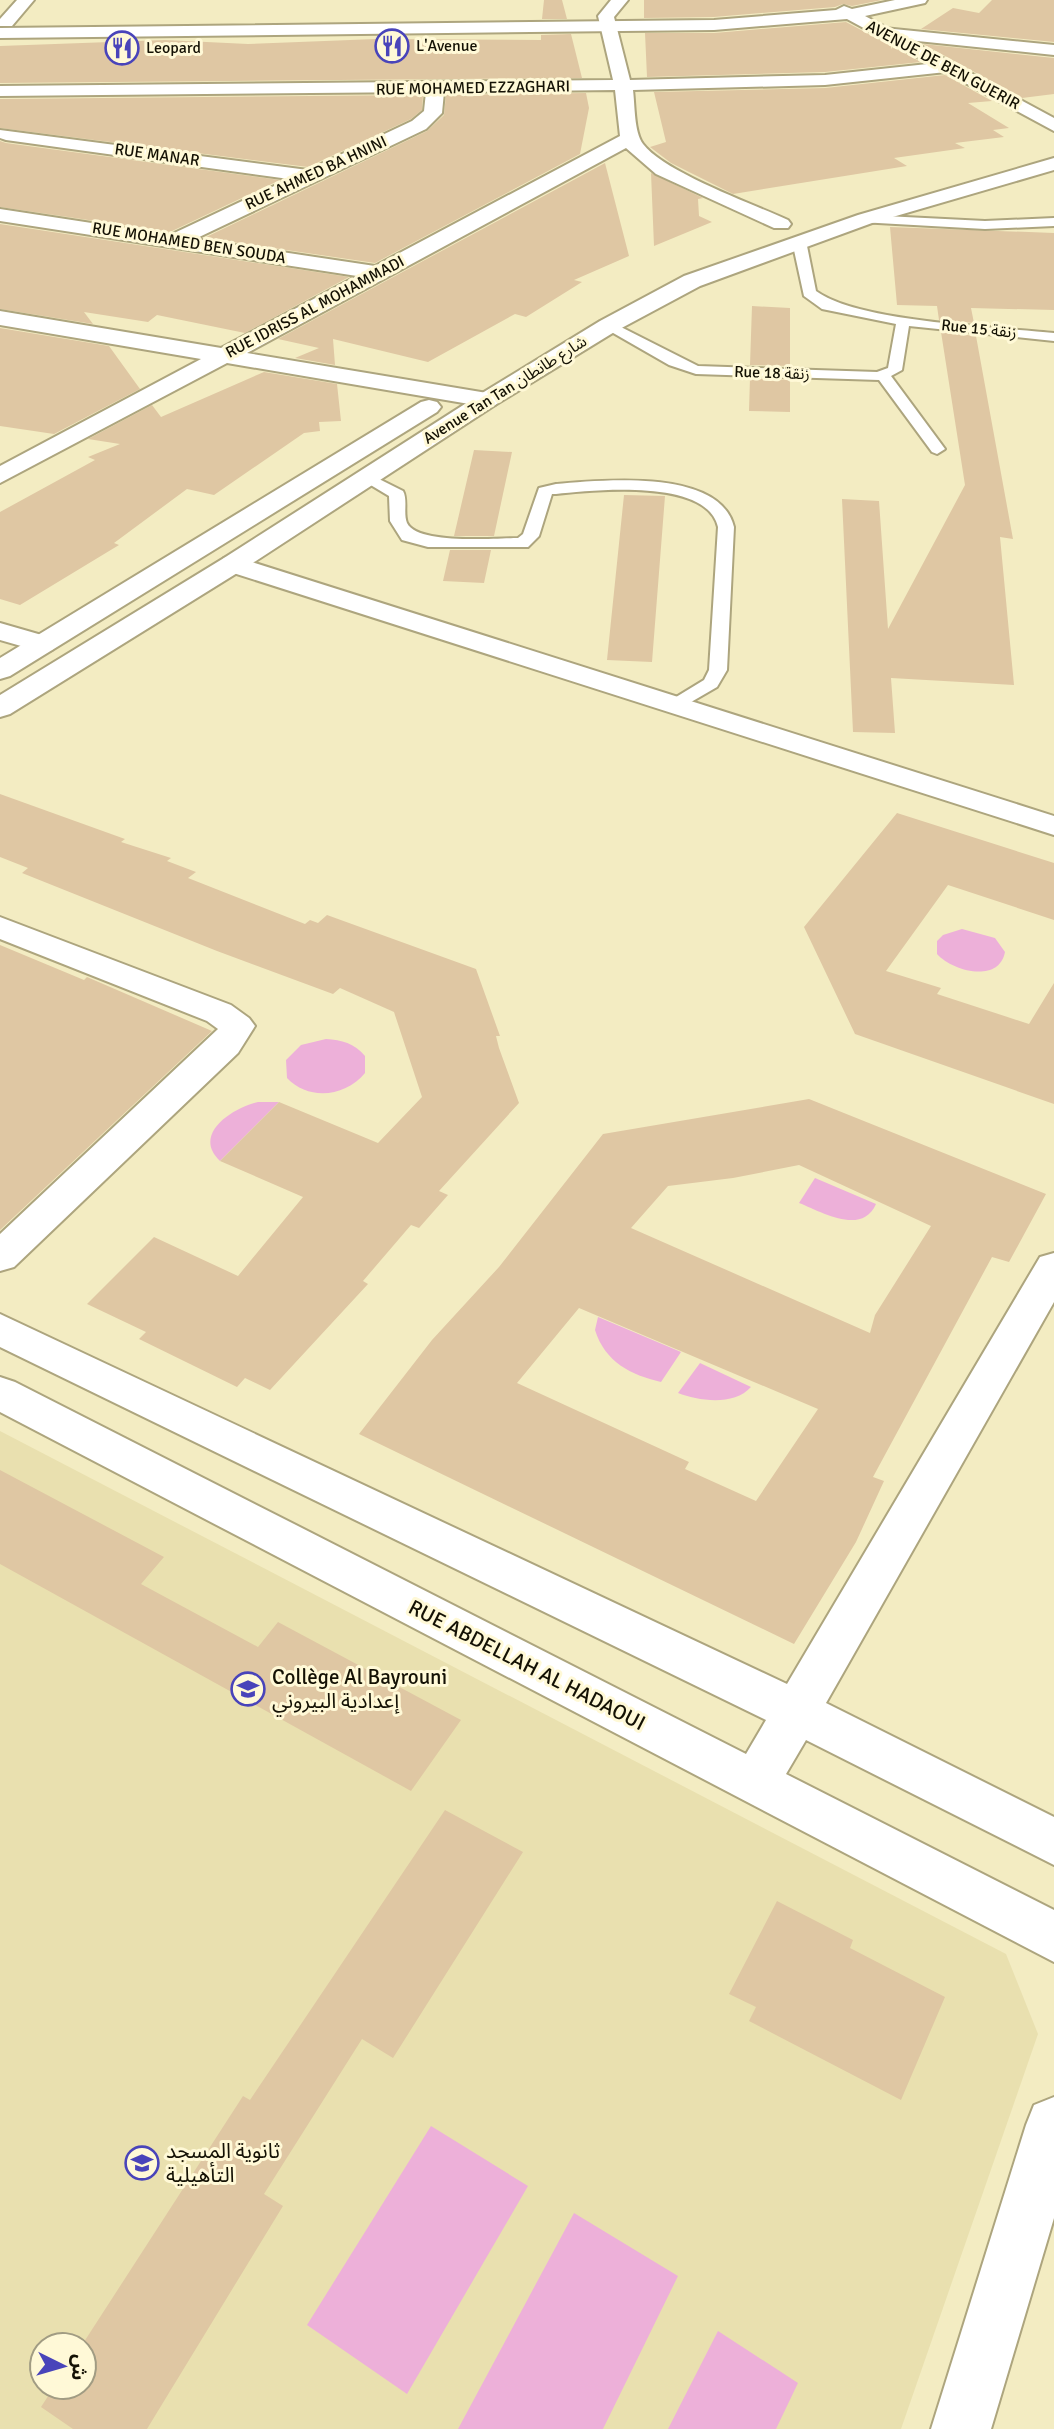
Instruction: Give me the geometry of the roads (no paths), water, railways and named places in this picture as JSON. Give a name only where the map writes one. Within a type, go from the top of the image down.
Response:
[{"type":"street","points":[[2,25],[26,0]]},
{"type":"street","points":[[620,0],[607,22],[623,86],[630,138],[636,149],[663,170],[790,232]]},
{"type":"street","points":[[2,25],[756,23],[919,0]]},
{"type":"street","name":"AVENUE DE BEN GUERIR","points":[[607,22],[833,5],[855,7],[884,33],[1054,125]]},
{"type":"street","points":[[884,33],[947,37],[1054,50]]},
{"type":"street","name":"RUE MOHAMED EZZAGHARI","points":[[0,91],[623,86],[825,80],[946,66]]},
{"type":"street","name":"RUE AHMED BA HNINI","points":[[174,241],[427,120],[433,113],[435,89]]},
{"type":"street","points":[[3,138],[42,91]]},
{"type":"street","name":"RUE MANAR","points":[[3,138],[307,176]]},
{"type":"street","name":"RUE IDRISS AL MOHAMMADI","points":[[0,475],[630,138]]},
{"type":"street","name":"Avenue Tan Tan شارع طانطان","points":[[654,275],[790,232],[1044,146],[1054,140]]},
{"type":"street","name":"Avenue Tan Tan شارع طانطان","points":[[0,708],[233,564],[487,400],[608,326],[692,281],[790,232],[865,219],[1054,164]]},
{"type":"street","name":"RUE MOHAMED BEN SOUDA","points":[[0,215],[378,273]]},
{"type":"street","points":[[0,318],[487,400]]},
{"type":"street","name":"Avenue Tan Tan شارع طانطان","points":[[0,670],[482,374]]},
{"type":"street","points":[[11,446],[44,452]]},
{"type":"street","points":[[233,564],[1054,826]]},
{"type":"street","points":[[0,631],[42,644]]},
{"type":"street","points":[[0,926],[219,1013],[237,1026],[225,1045],[0,1257]]},
{"type":"street","points":[[755,1783],[1054,1267]]},
{"type":"street","points":[[0,1329],[797,1712],[1054,1842]]},
{"type":"street","name":"RUE ABDELLAH AL HADAOUI","points":[[0,1393],[1054,1937]]},
{"type":"street","points":[[961,2429],[1054,2125]]},
{"type":"lane","points":[[865,219],[985,225],[1054,222]]},
{"type":"lane","name":"Rue 15 زنقة","points":[[790,232],[806,285],[819,303],[903,321],[1054,337]]},
{"type":"lane","points":[[903,321],[895,370],[883,375],[937,449]]},
{"type":"lane","name":"Rue 18 زنقة","points":[[608,326],[674,362],[696,370],[883,375]]},
{"type":"lane","points":[[367,478],[397,494],[398,521],[408,536],[428,542],[522,543],[531,536],[545,491],[555,487],[577,485],[691,492],[707,501],[723,514],[726,527],[718,670],[711,683],[672,705]]},
{"type":"place","name":"L'Avenue","points":[[392,46]]},
{"type":"place","name":"Leopard","points":[[122,48]]},
{"type":"place","name":"Collège Al Bayrouni إعدادية البيروني","points":[[248,1689]]},
{"type":"place","name":"ثانوية المسجد التأهيلية","points":[[142,2163]]}]
